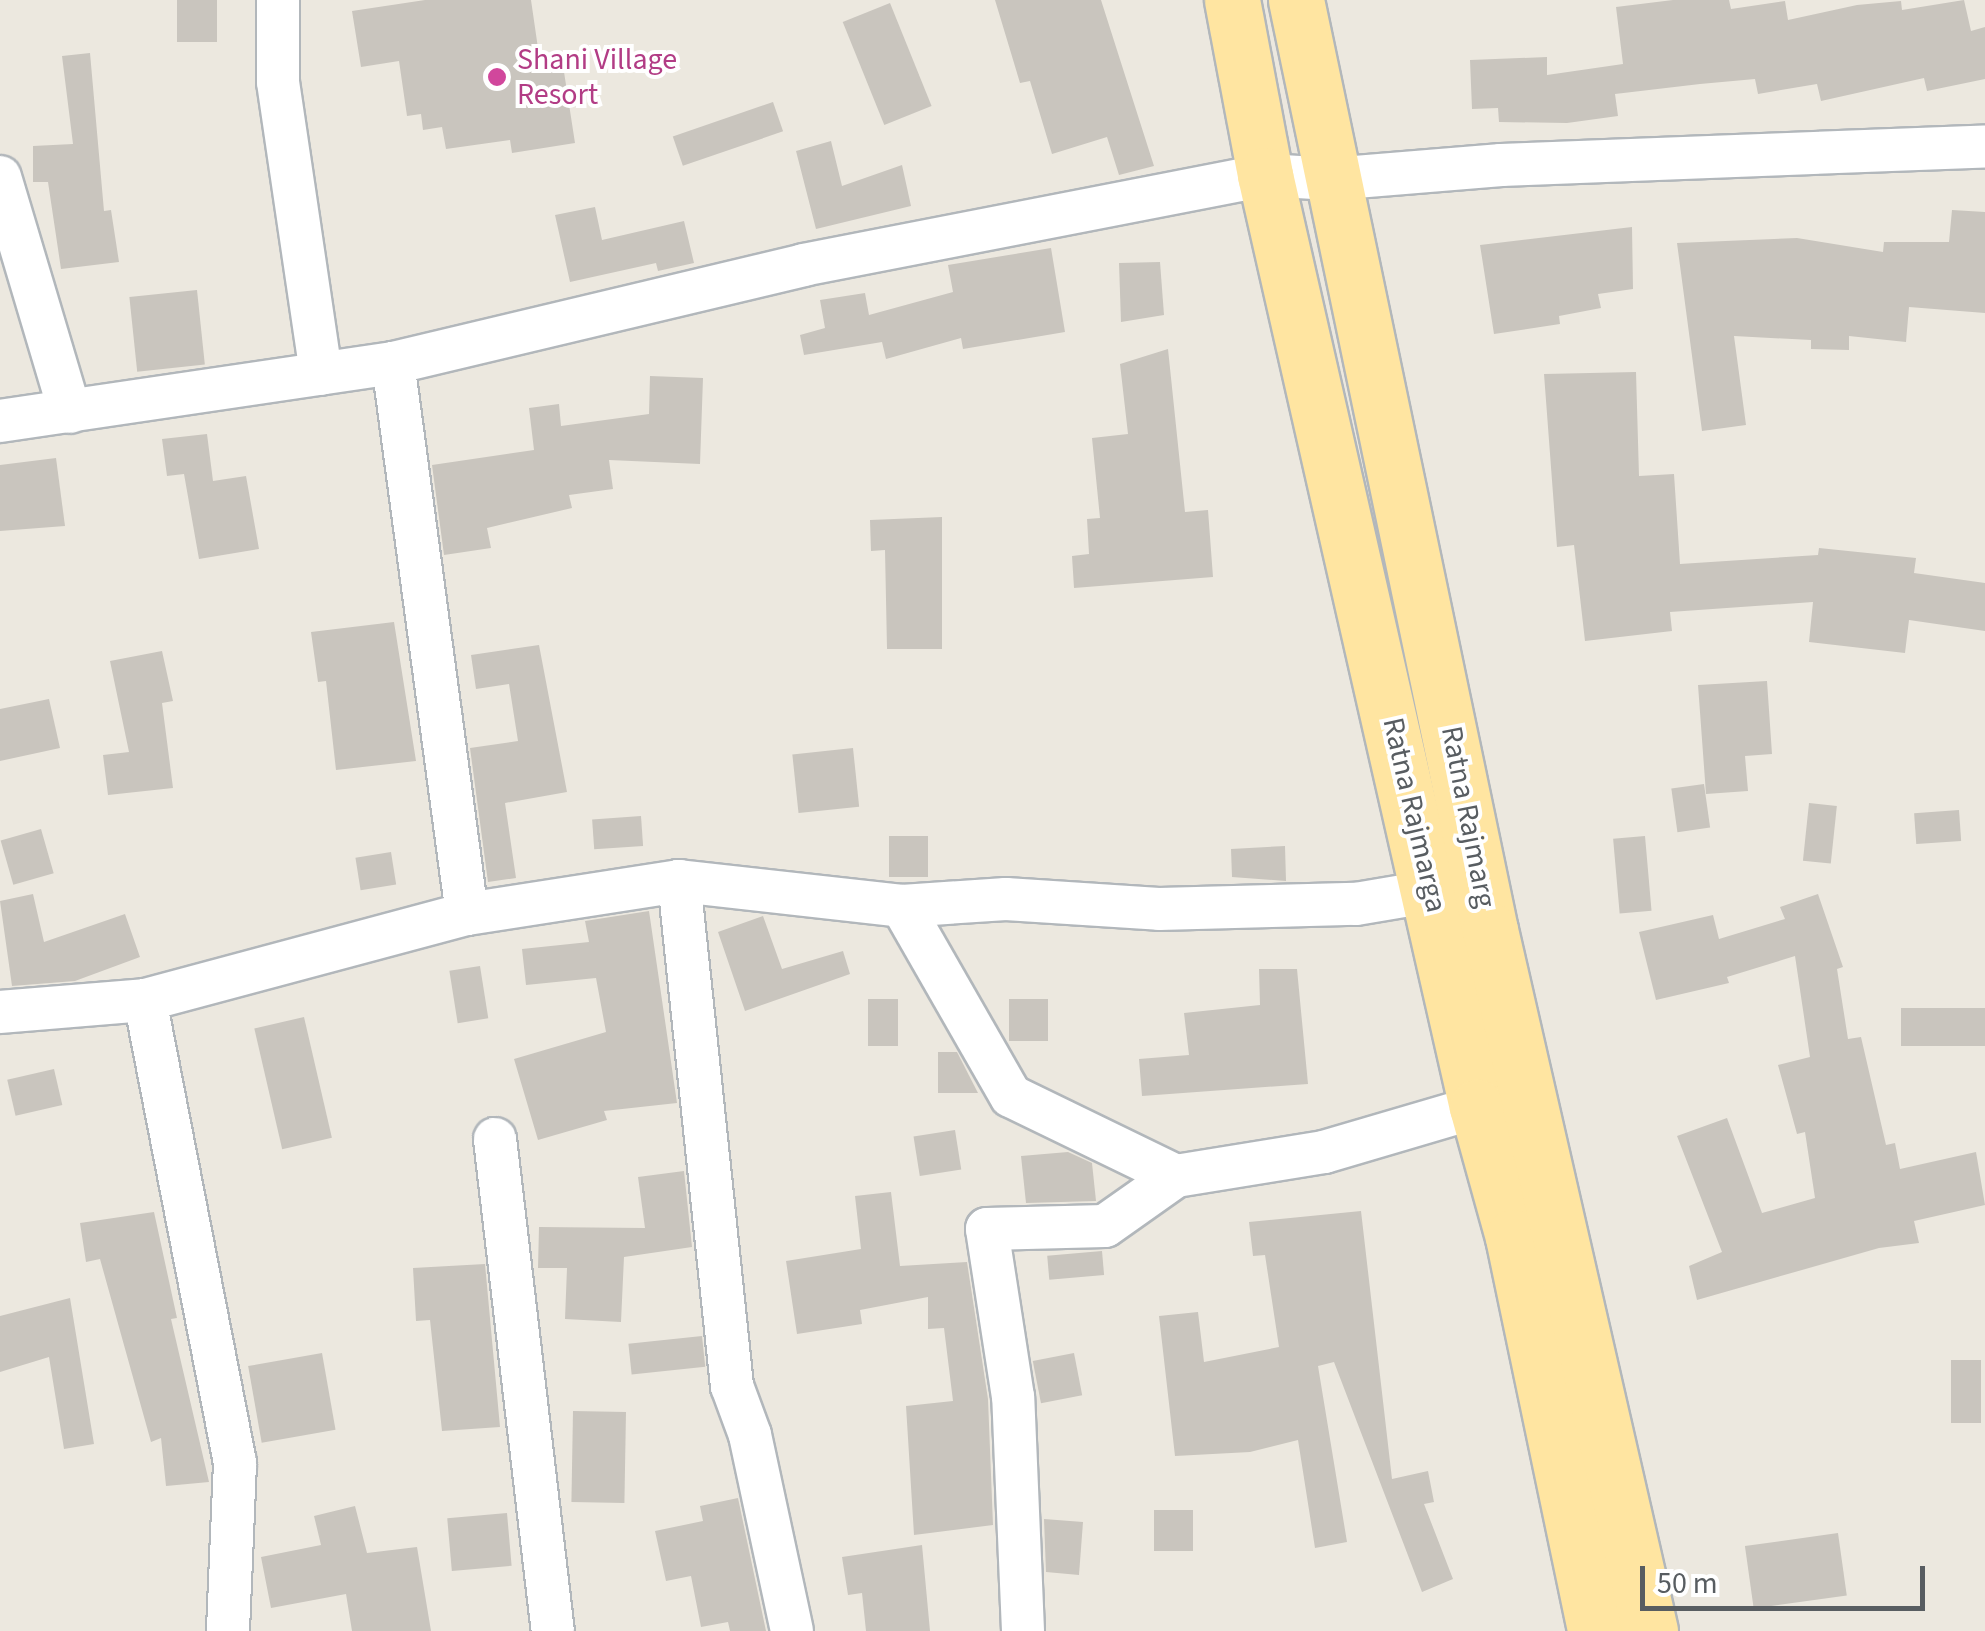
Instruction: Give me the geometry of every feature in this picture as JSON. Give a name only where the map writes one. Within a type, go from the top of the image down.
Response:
[{"type":"main road","name":"Ratna Rajmarga","points":[[1232,0],[1265,175],[1432,891],[1477,1107],[1513,1237],[1594,1631]]},
{"type":"main road","name":"Ratna Rajmarg","points":[[1296,0],[1490,930],[1650,1631]]},
{"type":"street","points":[[278,0],[278,82],[321,374]]},
{"type":"street","points":[[0,421],[393,363],[802,265],[1265,175],[1331,179],[1500,165],[1985,146]]},
{"type":"street","points":[[0,177],[70,412]]},
{"type":"street","points":[[393,363],[468,914]]},
{"type":"street","points":[[0,1012],[145,1000],[468,914],[678,881],[902,906],[1006,900],[1159,909],[1356,904],[1432,891]]},
{"type":"street","points":[[678,881],[732,1386],[750,1435],[792,1631]]},
{"type":"street","points":[[902,906],[1011,1096],[1176,1176]]},
{"type":"street","points":[[145,1000],[235,1463],[228,1631]]},
{"type":"street","points":[[1023,1631],[1013,1397],[987,1229],[1105,1226],[1176,1176],[1324,1152],[1477,1107]]},
{"type":"street","points":[[495,1138],[553,1631]]},
{"type":"building","points":[[177,0],[217,0],[217,42],[177,42]]},
{"type":"building","name":"Shani Village Resort","points":[[425,0],[531,0],[540,62],[562,59],[575,143],[512,153],[510,140],[446,149],[442,127],[423,130],[421,114],[407,116],[399,61],[361,67],[352,11]]},
{"type":"building","points":[[995,0],[1101,0],[1154,166],[1119,175],[1107,137],[1052,154],[1030,81],[1020,83]]},
{"type":"building","points":[[1673,0],[1729,0],[1731,9],[1785,1],[1788,20],[1857,5],[1901,1],[1902,10],[1964,0],[1971,31],[1985,27],[1985,79],[1927,91],[1924,78],[1821,101],[1817,84],[1758,94],[1755,79],[1700,84],[1615,94],[1618,116],[1567,123],[1499,122],[1498,108],[1472,109],[1470,60],[1547,57],[1547,75],[1623,64],[1616,7]]},
{"type":"building","points":[[890,3],[932,106],[884,125],[843,22]]},
{"type":"building","points":[[90,53],[104,211],[111,210],[119,262],[61,269],[48,182],[33,182],[33,146],[73,144],[62,56]]},
{"type":"building","points":[[773,102],[783,131],[683,166],[673,137]]},
{"type":"building","points":[[831,141],[842,186],[902,165],[911,206],[816,229],[796,151]]},
{"type":"building","points":[[595,207],[602,240],[684,221],[694,263],[658,271],[656,263],[570,282],[555,215]]},
{"type":"building","points":[[1952,210],[1985,212],[1985,313],[1909,307],[1906,342],[1849,336],[1849,350],[1811,349],[1811,340],[1734,336],[1746,425],[1702,431],[1677,243],[1797,238],[1883,252],[1884,242],[1949,242]]},
{"type":"building","points":[[1632,227],[1633,289],[1598,294],[1601,308],[1559,316],[1560,324],[1494,334],[1480,245]]},
{"type":"building","points":[[1051,248],[1065,332],[963,349],[961,338],[886,359],[882,342],[804,355],[800,335],[825,328],[820,300],[865,293],[869,315],[953,292],[948,265]]},
{"type":"building","points":[[1160,262],[1164,315],[1121,322],[1119,263]]},
{"type":"building","points":[[197,290],[205,365],[137,372],[129,297]]},
{"type":"building","points":[[1168,349],[1185,512],[1208,510],[1213,577],[1074,588],[1072,556],[1089,554],[1087,519],[1100,518],[1092,438],[1128,434],[1120,364]]},
{"type":"building","points":[[1636,372],[1639,476],[1674,474],[1680,564],[1818,555],[1819,548],[1916,558],[1914,573],[1985,583],[1985,631],[1909,620],[1905,653],[1809,642],[1813,602],[1670,612],[1672,631],[1585,641],[1574,545],[1557,547],[1544,374]]},
{"type":"building","points":[[650,376],[703,378],[700,464],[609,460],[613,489],[569,495],[572,508],[487,528],[491,548],[444,555],[432,465],[534,450],[529,408],[559,404],[561,426],[649,414]]},
{"type":"building","points":[[207,434],[213,481],[246,476],[259,549],[199,559],[184,474],[167,476],[162,439]]},
{"type":"building","points":[[56,458],[65,526],[0,531],[0,465]]},
{"type":"building","points":[[942,517],[942,649],[887,649],[885,550],[871,551],[870,520]]},
{"type":"building","points":[[394,622],[416,761],[336,770],[326,681],[318,682],[311,632]]},
{"type":"building","points":[[539,645],[567,792],[505,803],[516,878],[488,882],[470,748],[518,741],[509,684],[476,689],[471,655]]},
{"type":"building","points":[[162,651],[173,701],[162,703],[173,788],[108,795],[103,755],[129,752],[110,661]]},
{"type":"building","points":[[1767,681],[1772,754],[1745,756],[1748,791],[1706,794],[1698,685]]},
{"type":"building","points":[[49,699],[60,748],[0,761],[0,709]]},
{"type":"building","points":[[853,748],[859,807],[799,813],[792,754]]},
{"type":"building","points":[[1704,784],[1710,828],[1677,832],[1671,789]]},
{"type":"building","points":[[1809,803],[1837,806],[1831,864],[1803,861]]},
{"type":"building","points":[[1959,810],[1961,841],[1916,844],[1914,813]]},
{"type":"building","points":[[641,816],[643,846],[594,849],[592,819]]},
{"type":"building","points":[[41,829],[54,873],[13,885],[1,841]]},
{"type":"building","points":[[889,836],[928,836],[928,877],[889,877]]},
{"type":"building","points":[[1645,836],[1652,911],[1620,914],[1613,839]]},
{"type":"building","points":[[1285,846],[1286,881],[1232,877],[1231,849]]},
{"type":"building","points":[[391,852],[396,885],[361,890],[355,858]]},
{"type":"building","points":[[33,894],[44,942],[125,914],[140,957],[75,981],[12,986],[0,901]]},
{"type":"building","points":[[1818,894],[1843,967],[1837,969],[1848,1039],[1861,1037],[1886,1145],[1895,1143],[1900,1169],[1976,1152],[1985,1205],[1914,1221],[1919,1243],[1879,1248],[1697,1300],[1689,1266],[1722,1252],[1677,1136],[1727,1118],[1762,1213],[1815,1198],[1805,1132],[1797,1134],[1778,1065],[1810,1057],[1795,956],[1727,977],[1729,983],[1656,1000],[1639,932],[1713,915],[1719,939],[1785,919],[1780,907]]},
{"type":"building","points":[[649,911],[677,1103],[604,1111],[607,1120],[538,1140],[514,1059],[606,1032],[596,978],[526,985],[522,949],[589,942],[585,921]]},
{"type":"building","points":[[763,916],[782,969],[843,951],[850,974],[745,1011],[718,932]]},
{"type":"building","points":[[480,966],[488,1018],[458,1023],[449,971]]},
{"type":"building","points":[[1259,969],[1297,969],[1308,1084],[1142,1096],[1139,1059],[1189,1055],[1184,1013],[1260,1005]]},
{"type":"building","points":[[868,999],[898,999],[898,1046],[868,1046]]},
{"type":"building","points":[[1009,999],[1048,999],[1048,1041],[1009,1041]]},
{"type":"building","points":[[1901,1008],[1985,1008],[1985,1046],[1901,1046]]},
{"type":"building","points":[[304,1017],[332,1138],[282,1149],[254,1028]]},
{"type":"building","points":[[938,1052],[957,1052],[978,1093],[938,1093]]},
{"type":"building","points":[[54,1069],[62,1105],[16,1116],[7,1080]]},
{"type":"building","points":[[955,1130],[961,1170],[920,1176],[914,1137]]},
{"type":"building","points":[[1068,1152],[1092,1163],[1096,1201],[1026,1203],[1021,1156]]},
{"type":"building","points":[[684,1171],[692,1247],[624,1257],[621,1322],[565,1319],[567,1268],[538,1268],[539,1227],[645,1228],[638,1177]]},
{"type":"building","points":[[891,1192],[900,1266],[967,1262],[988,1399],[993,1525],[914,1535],[906,1406],[953,1401],[944,1328],[928,1329],[928,1297],[860,1310],[862,1324],[797,1334],[786,1261],[861,1249],[855,1196]]},
{"type":"building","points":[[1361,1211],[1392,1479],[1428,1471],[1434,1502],[1424,1504],[1453,1579],[1422,1592],[1334,1362],[1318,1366],[1347,1542],[1315,1548],[1298,1440],[1250,1452],[1175,1456],[1159,1316],[1198,1312],[1204,1362],[1279,1347],[1265,1255],[1253,1256],[1249,1222]]},
{"type":"building","points":[[154,1212],[177,1318],[171,1319],[209,1482],[166,1486],[161,1438],[151,1442],[100,1259],[86,1262],[80,1223]]},
{"type":"building","points":[[1102,1251],[1104,1275],[1049,1280],[1047,1256]]},
{"type":"building","points":[[485,1264],[500,1427],[442,1431],[430,1320],[416,1321],[413,1268]]},
{"type":"building","points":[[70,1298],[94,1444],[64,1449],[49,1357],[0,1372],[0,1316]]},
{"type":"building","points":[[702,1336],[705,1367],[632,1375],[628,1344]]},
{"type":"building","points":[[322,1353],[336,1430],[262,1443],[248,1366]]},
{"type":"building","points":[[1074,1353],[1082,1395],[1041,1403],[1033,1361]]},
{"type":"building","points":[[1951,1360],[1981,1360],[1981,1423],[1951,1423]]},
{"type":"building","points":[[573,1411],[626,1412],[624,1503],[571,1502]]},
{"type":"building","points":[[738,1498],[766,1631],[730,1631],[728,1622],[701,1627],[691,1576],[666,1581],[655,1531],[703,1521],[700,1506]]},
{"type":"building","points":[[355,1506],[367,1553],[417,1547],[431,1631],[352,1631],[346,1594],[271,1608],[261,1557],[321,1545],[314,1516]]},
{"type":"building","points":[[1154,1510],[1193,1510],[1193,1551],[1154,1551]]},
{"type":"building","points":[[507,1513],[512,1566],[452,1571],[447,1518]]},
{"type":"building","points":[[1044,1519],[1083,1522],[1079,1575],[1046,1572]]},
{"type":"building","points":[[1838,1533],[1847,1595],[1754,1608],[1745,1546]]},
{"type":"building","points":[[922,1545],[930,1631],[866,1631],[862,1593],[848,1595],[842,1557]]},
{"type":"place","name":"Shani Village Resort","points":[[497,77]]}]
